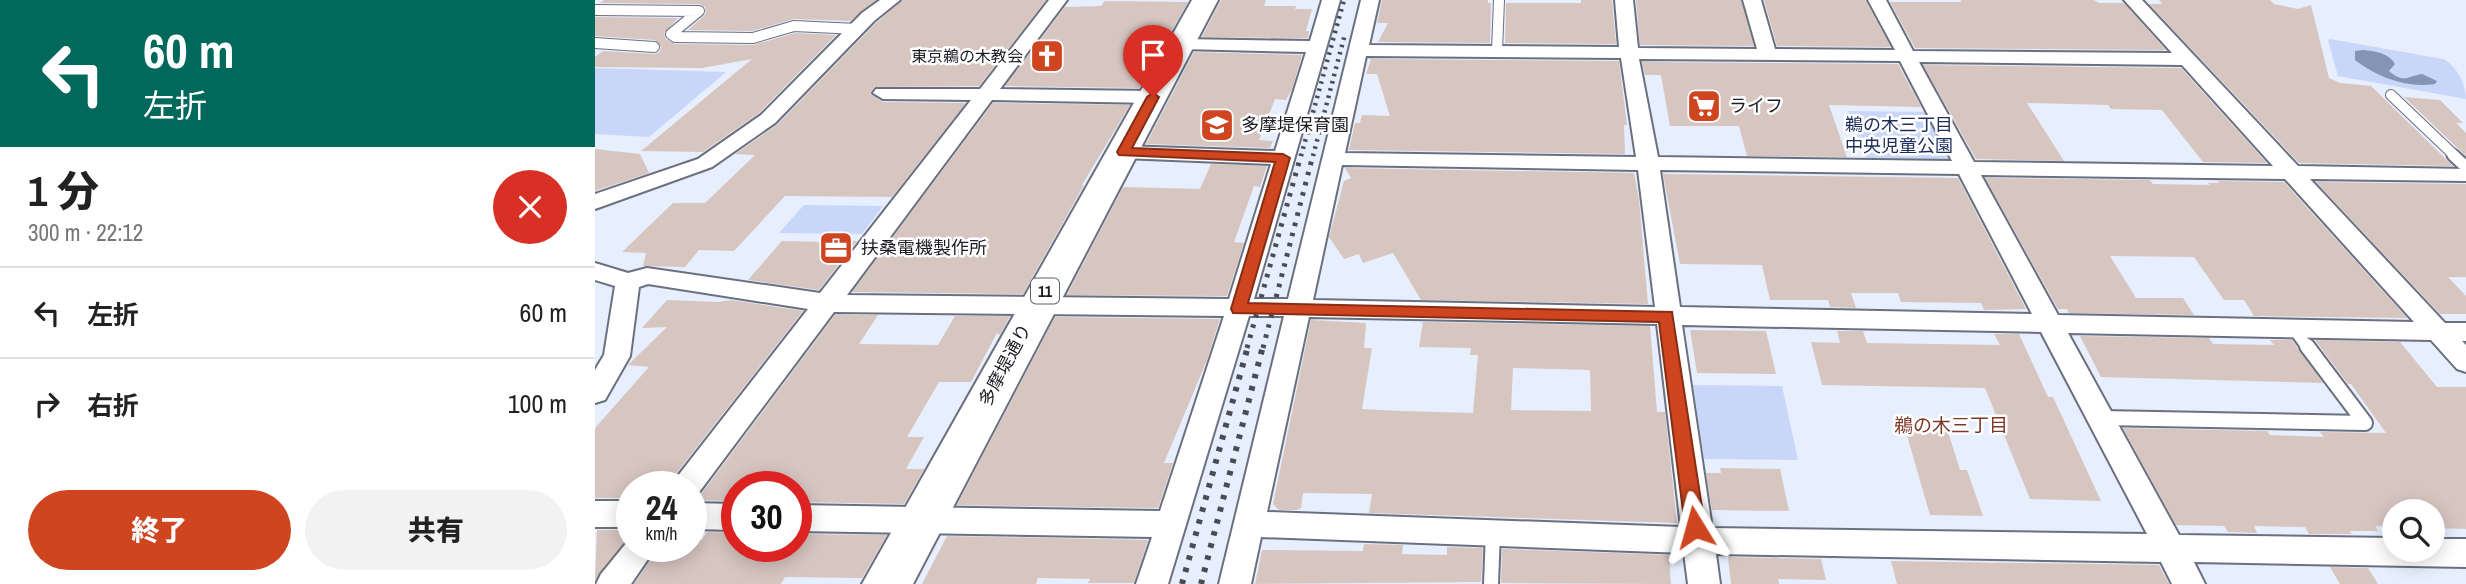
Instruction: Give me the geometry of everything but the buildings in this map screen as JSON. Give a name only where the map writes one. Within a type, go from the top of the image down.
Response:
[{"type":"main road","name":"多摩堤通り","points":[[887,584],[1205,0]]},
{"type":"street","points":[[595,202],[705,163],[768,119],[857,29],[891,0]]},
{"type":"street","points":[[698,471],[1058,0]]},
{"type":"street","points":[[1152,584],[1239,309],[1331,0]]},
{"type":"street","points":[[1235,584],[1370,0]]},
{"type":"street","points":[[1624,0],[1629,52],[1648,163],[1666,316],[1704,584]]},
{"type":"street","points":[[1752,0],[1768,55]]},
{"type":"street","points":[[1877,0],[2189,584]]},
{"type":"street","points":[[2133,0],[2466,362]]},
{"type":"street","points":[[1182,44],[1317,47]]},
{"type":"street","points":[[1358,50],[2186,59]]},
{"type":"street","points":[[883,93],[1153,97]]},
{"type":"street","points":[[1123,152],[1283,158]]},
{"type":"street","points":[[1332,159],[2466,175]]},
{"type":"street","points":[[595,271],[628,282],[647,276],[827,303],[1297,309],[2466,332]]},
{"type":"street","points":[[595,393],[617,356],[628,282]]},
{"type":"street","points":[[595,514],[616,514]]},
{"type":"street","points":[[812,518],[1170,524]]},
{"type":"street","points":[[1249,524],[1696,540],[2466,553]]},
{"type":"street","points":[[612,584],[629,562]]},
{"type":"lane","points":[[1497,51],[1499,0]]},
{"type":"lane","points":[[595,10],[699,11],[671,34],[675,37],[753,38],[794,26],[857,29]]},
{"type":"lane","points":[[789,13],[794,26]]},
{"type":"lane","points":[[595,43],[654,47]]},
{"type":"lane","points":[[2391,94],[2466,167]]},
{"type":"lane","points":[[2102,418],[2365,423],[2294,329]]},
{"type":"lane","points":[[1491,584],[1493,532]]},
{"type":"green space","points":[[2328,40],[2443,59],[2459,76],[2466,99],[2338,76]]},
{"type":"green space","points":[[595,68],[726,72],[649,137],[595,134]]},
{"type":"green space","name":"鵜の木三丁目 中央児童公園","points":[[1848,111],[1927,112],[1949,161],[1866,159]]},
{"type":"green space","points":[[804,205],[883,206],[862,234],[779,233]]},
{"type":"green space","points":[[1693,385],[1782,386],[1798,460],[1704,459]]},
{"type":"shaded area","points":[[2363,50],[2389,57],[2395,64],[2389,71],[2399,77],[2422,74],[2437,81],[2435,84],[2424,85],[2383,77],[2355,60],[2355,51]]},
{"type":"railway","points":[[1301,156],[1344,0]]},
{"type":"railway","points":[[1313,156],[1345,34]]},
{"type":"railway","points":[[1247,348],[1301,155]]},
{"type":"railway","points":[[1263,348],[1313,155]]},
{"type":"railway","points":[[1182,584],[1248,346]]},
{"type":"railway","points":[[1201,584],[1263,346]]},
{"type":"place","name":"東京鵜の木教会","points":[[1047,56]]},
{"type":"place","name":"ライフ","points":[[1704,106]]},
{"type":"place","name":"多摩堤保育園","points":[[1217,125]]},
{"type":"place","name":"扶桑電機製作所","points":[[836,248]]},
{"type":"district","name":"鵜の木三丁目","points":[[1951,425]]},
{"type":"route","points":[[1153,97],[1123,152],[1283,158],[1239,309],[1666,316],[1695,527]]}]
